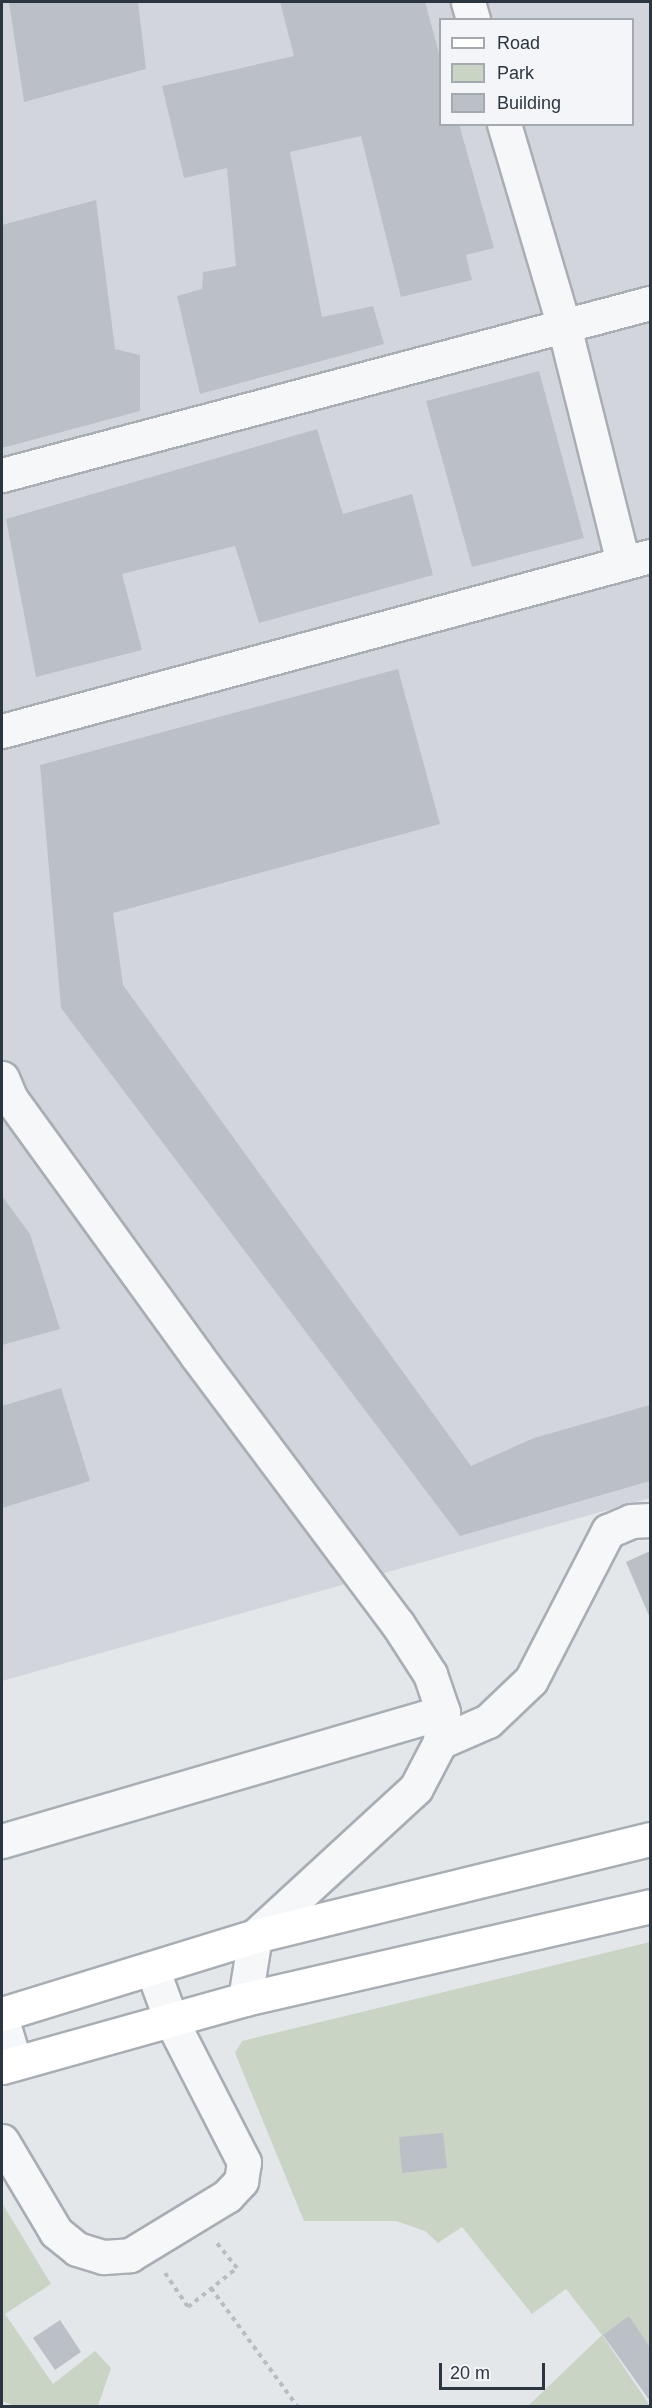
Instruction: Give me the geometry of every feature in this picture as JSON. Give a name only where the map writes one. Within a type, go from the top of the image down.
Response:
[{"type":"main road","points":[[2,2014],[255,1936],[651,1839]]},
{"type":"main road","points":[[8,2065],[245,2000],[651,1906]]},
{"type":"street","points":[[468,2],[472,18]]},
{"type":"street","points":[[2,731],[637,560],[505,126]]},
{"type":"street","points":[[2,475],[651,303]]},
{"type":"street","points":[[2,1078],[11,1099],[183,1337],[390,1614],[430,1674],[441,1727],[416,1788],[255,1936],[245,2000]]},
{"type":"street","points":[[2,1841],[441,1727],[488,1721],[531,1680],[608,1531],[632,1521],[651,1520]]},
{"type":"street","points":[[2,2142],[56,2232],[77,2249],[104,2257],[130,2254],[197,2216],[241,2181],[244,2162],[171,2020],[152,1968]]},
{"type":"street","points":[[2,2020],[8,2065]]},
{"type":"path","points":[[146,2245],[188,2307],[237,2268],[197,2216]]},
{"type":"path","points":[[211,2288],[297,2406]]},
{"type":"shaded area","points":[[2,2],[650,2],[650,1498],[2,1681]]},
{"type":"green space","points":[[650,1942],[650,2347],[629,2317],[603,2336],[650,2406],[528,2406],[602,2335],[566,2289],[532,2314],[462,2227],[438,2243],[425,2231],[396,2221],[304,2221],[235,2053],[242,2041]]},
{"type":"green space","points":[[2,2203],[51,2284],[5,2314],[53,2384],[95,2351],[111,2368],[98,2406],[15,2406],[2,2401]]},
{"type":"building","points":[[9,2],[138,2],[146,69],[24,102]]},
{"type":"building","points":[[280,2],[425,2],[439,53],[439,126],[460,126],[494,248],[466,255],[472,280],[401,297],[361,136],[290,152],[322,317],[373,306],[384,344],[200,394],[177,296],[202,289],[203,272],[236,266],[227,168],[184,178],[162,86],[294,56]]},
{"type":"building","points":[[96,200],[115,349],[140,355],[140,411],[2,448],[2,225]]},
{"type":"building","points":[[539,371],[584,538],[472,567],[426,401]]},
{"type":"building","points":[[317,429],[343,514],[412,494],[433,575],[259,623],[235,546],[122,574],[142,650],[36,677],[6,519]]},
{"type":"building","points":[[398,669],[440,824],[113,913],[123,985],[471,1466],[534,1438],[650,1405],[650,1481],[460,1536],[61,1008],[40,765]]},
{"type":"building","points":[[2,1196],[30,1234],[60,1329],[2,1345]]},
{"type":"building","points":[[61,1388],[90,1481],[2,1508],[2,1406]]},
{"type":"building","points":[[650,1551],[650,1618],[626,1562]]},
{"type":"building","points":[[443,2133],[447,2168],[402,2173],[399,2137]]},
{"type":"building","points":[[629,2316],[650,2347],[650,2401],[603,2335]]},
{"type":"building","points":[[60,2320],[81,2352],[55,2370],[33,2338]]}]
